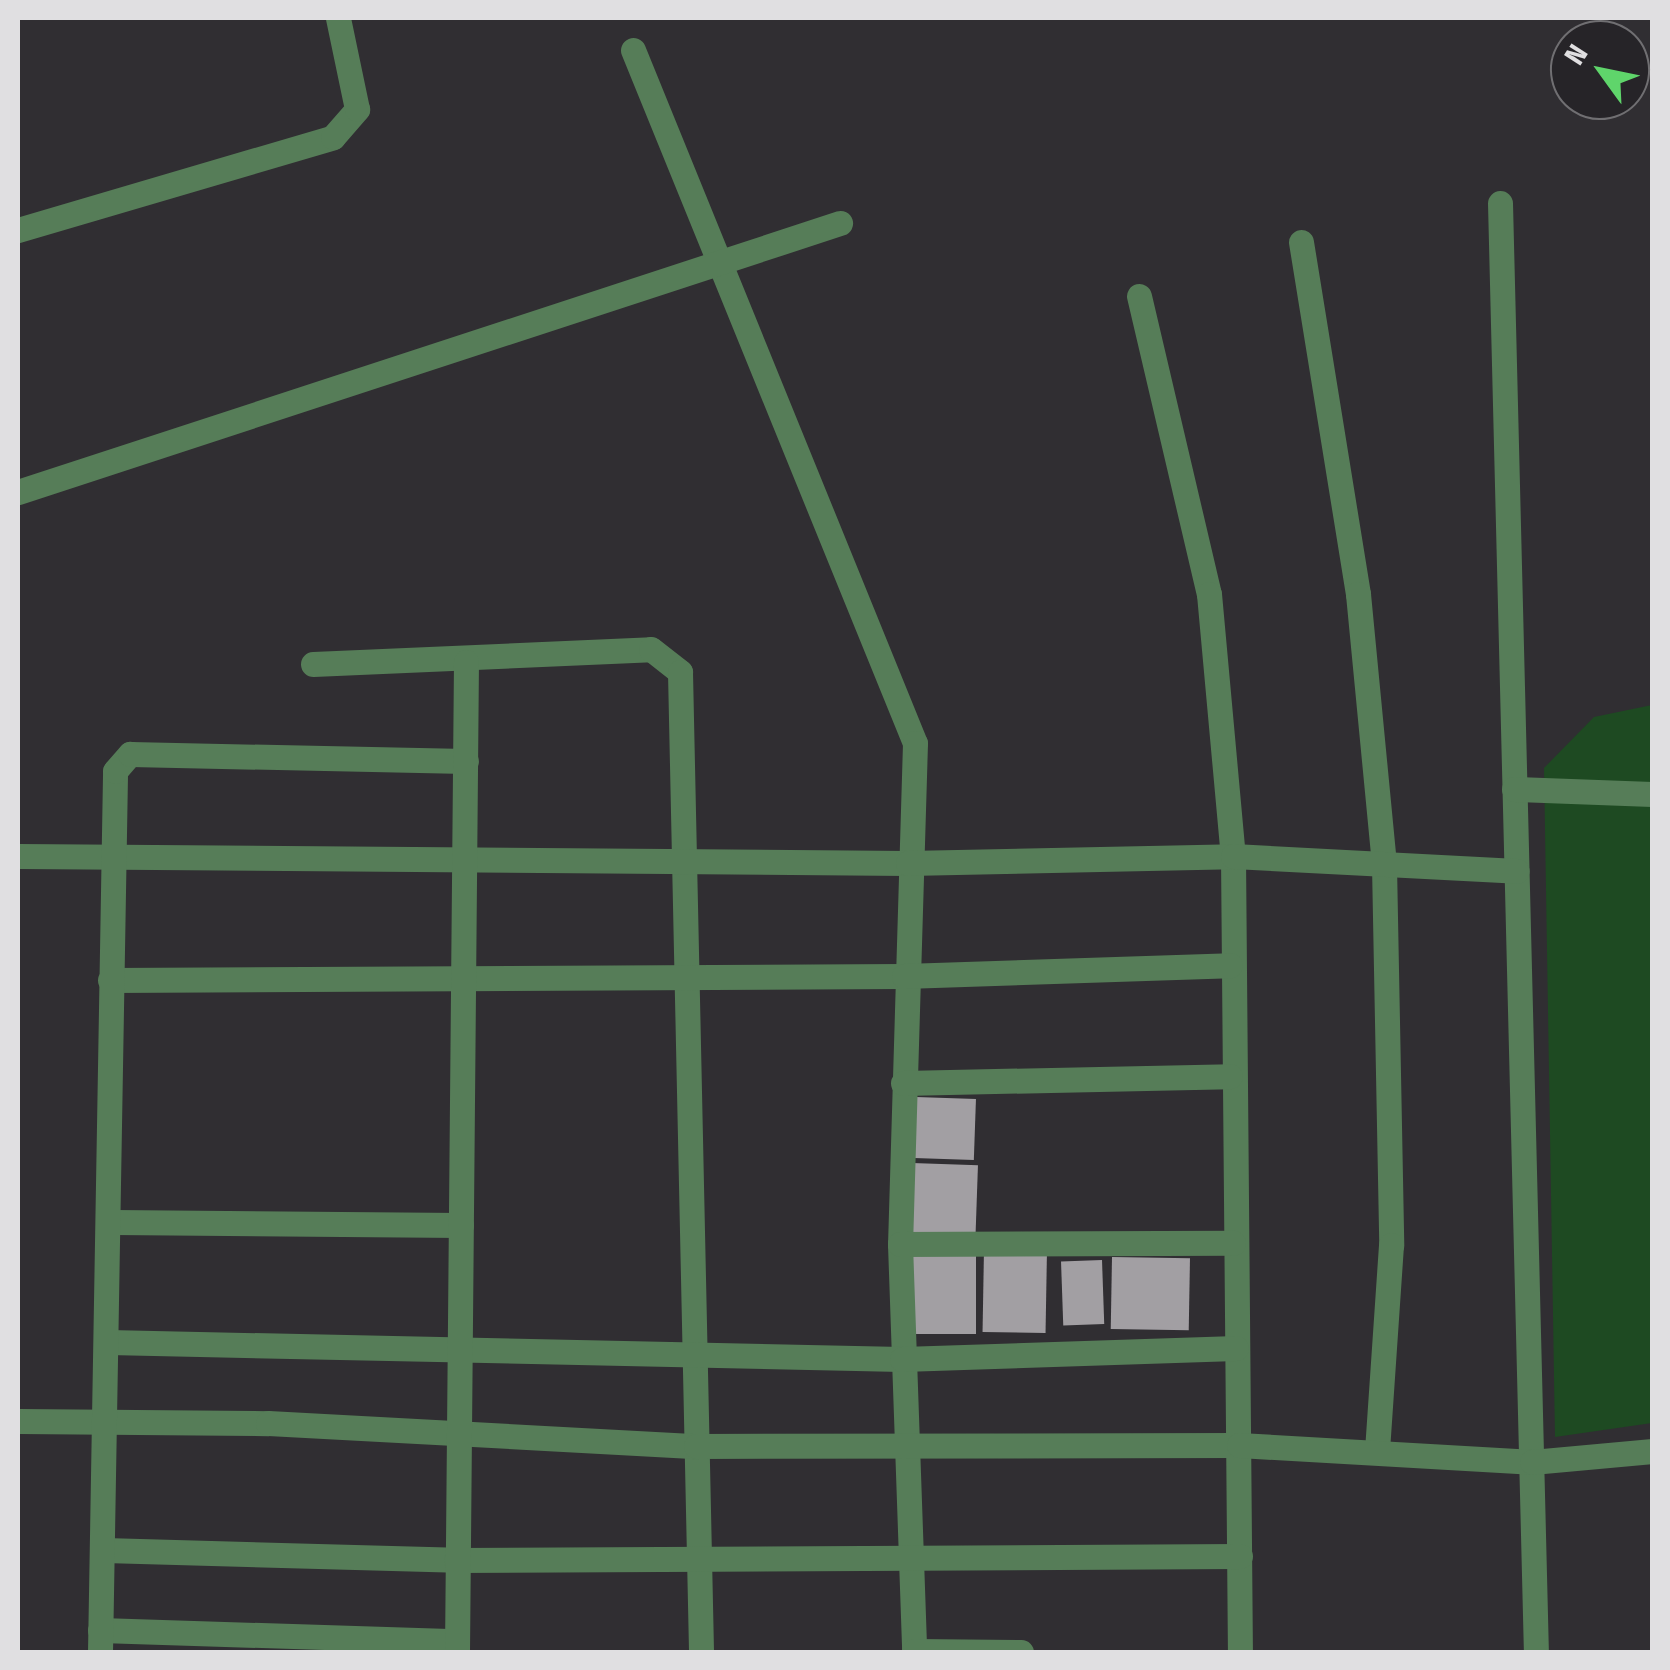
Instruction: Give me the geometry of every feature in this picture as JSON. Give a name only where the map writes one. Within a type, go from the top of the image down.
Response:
[{"type":"street","points":[[18,230],[333,137],[357,109],[338,18]]},
{"type":"street","points":[[633,50],[717,262],[895,676],[915,744],[904,976],[900,1244],[914,1652],[1020,1652]]},
{"type":"street","points":[[1500,203],[1536,1652]]},
{"type":"street","points":[[18,492],[840,223]]},
{"type":"street","points":[[1301,242],[1358,594],[1384,864],[1391,1227],[1377,1452]]},
{"type":"street","points":[[1139,296],[1209,594],[1233,856],[1230,1076],[1240,1652]]},
{"type":"street","points":[[313,664],[466,662],[651,649],[671,658],[680,672],[692,978],[701,1652]]},
{"type":"street","points":[[466,662],[466,762],[463,861],[468,976],[457,1647],[100,1641],[114,1222],[110,980],[115,771],[130,754],[466,762]]},
{"type":"street","points":[[1514,789],[1652,794]]},
{"type":"street","points":[[18,856],[908,863],[1233,856],[1518,871]]},
{"type":"street","points":[[110,980],[904,976],[1230,964]]},
{"type":"street","points":[[903,1083],[1230,1076]]},
{"type":"street","points":[[114,1222],[461,1225]]},
{"type":"street","points":[[900,1244],[1233,1243]]},
{"type":"street","points":[[108,1342],[460,1344],[902,1359],[1236,1348]]},
{"type":"street","points":[[18,1422],[108,1420],[696,1446],[1239,1445],[1532,1462],[1652,1451]]},
{"type":"street","points":[[104,1550],[456,1560],[913,1562],[1240,1556]]},
{"type":"green space","points":[[1652,705],[1652,1423],[1555,1437],[1544,768],[1594,717]]},
{"type":"building","points":[[916,1097],[976,1099],[974,1160],[914,1158]]},
{"type":"building","points":[[912,1163],[978,1165],[975,1238],[909,1236]]},
{"type":"building","points":[[984,1249],[1047,1250],[1046,1333],[983,1332]]},
{"type":"building","points":[[913,1252],[976,1252],[976,1334],[913,1334]]},
{"type":"building","points":[[1112,1257],[1190,1258],[1189,1330],[1111,1329]]},
{"type":"building","points":[[1102,1260],[1104,1324],[1063,1325],[1061,1261]]}]
